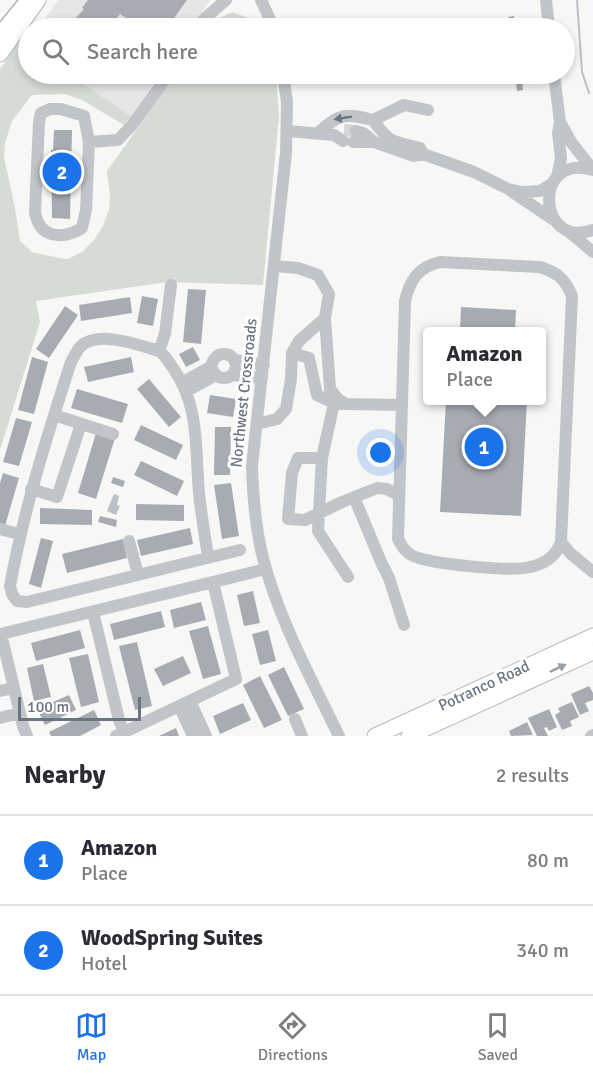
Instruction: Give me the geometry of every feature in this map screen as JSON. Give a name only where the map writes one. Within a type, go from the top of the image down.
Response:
[{"type":"highway","points":[[0,28],[19,0]]},
{"type":"highway","points":[[0,36],[29,0]]},
{"type":"main road","points":[[25,18],[38,0]]},
{"type":"main road","points":[[0,54],[18,28]]},
{"type":"main road","name":"Potranco Road","points":[[375,736],[593,636]]},
{"type":"main road","name":"Potranco Road","points":[[409,736],[593,652]]},
{"type":"street","points":[[206,18],[226,0]]},
{"type":"street","points":[[546,0],[548,18]]},
{"type":"street","points":[[266,1],[271,18]]},
{"type":"street","points":[[88,142],[118,140],[162,84]]},
{"type":"street","name":"Northwest Crossroads","points":[[284,84],[287,131],[252,466],[254,507],[266,570],[281,614],[339,736]]},
{"type":"street","points":[[555,84],[560,122],[558,133],[561,165],[549,191],[549,208],[561,226],[580,232],[593,230]]},
{"type":"street","points":[[318,133],[335,117],[356,116],[373,120],[404,105],[428,110]]},
{"type":"street","points":[[50,109],[62,109],[84,116],[88,142],[86,210],[82,228],[65,235],[44,231],[37,224],[35,212],[41,113],[50,109]]},
{"type":"street","points":[[373,120],[389,140],[420,148],[423,154]]},
{"type":"street","points":[[560,122],[571,142],[593,170]]},
{"type":"street","points":[[287,131],[346,136],[363,133],[374,142],[414,156],[423,154],[474,172],[508,189],[561,226],[593,252]]},
{"type":"street","points":[[508,189],[532,193],[540,191],[574,168],[593,170]]},
{"type":"street","points":[[440,262],[530,265],[553,271],[566,283],[572,296],[561,542],[556,553],[546,561],[530,567],[433,563],[412,555],[404,549],[398,539],[398,495],[405,301],[409,286],[419,271],[428,265],[440,262]]},
{"type":"street","points":[[274,266],[298,268],[318,275],[330,294],[325,318],[330,389],[340,404],[322,458],[318,531],[348,577]]},
{"type":"street","points":[[159,351],[165,334],[171,285]]},
{"type":"street","points":[[257,424],[277,418],[286,409],[292,353],[299,341],[325,318]]},
{"type":"street","points":[[208,557],[199,492],[196,433],[185,387],[164,354],[159,351],[116,338],[87,342],[80,347],[70,362],[31,489],[19,534],[10,586],[17,601],[27,602],[240,550]]},
{"type":"street","points":[[292,353],[309,358],[317,395],[340,404],[402,405]]},
{"type":"street","points":[[214,371],[215,358],[220,355],[264,365]]},
{"type":"street","points":[[232,375],[236,368],[234,360]]},
{"type":"street","points":[[185,387],[214,371]]},
{"type":"street","points":[[214,371],[224,378],[232,375],[262,378]]},
{"type":"street","points":[[54,415],[113,434]]},
{"type":"street","points":[[31,489],[57,497],[81,424]]},
{"type":"street","points":[[322,458],[298,458],[292,473],[288,519],[305,520],[377,488],[387,489],[398,495]]},
{"type":"street","points":[[354,497],[389,578],[404,625]]},
{"type":"street","points":[[0,529],[19,534]]},
{"type":"street","points":[[129,541],[138,574]]},
{"type":"street","points":[[561,542],[570,553],[593,572]]},
{"type":"street","points":[[27,736],[1,634],[266,570]]},
{"type":"street","points":[[93,612],[119,720],[120,734],[236,680],[213,582]]},
{"type":"street","points":[[0,692],[14,688]]},
{"type":"street","points":[[185,704],[192,736]]},
{"type":"street","points":[[185,704],[206,736]]},
{"type":"street","points":[[0,718],[20,713]]},
{"type":"street","points":[[295,719],[302,736]]},
{"type":"shaded area","points":[[58,0],[210,0],[198,18],[46,18]]},
{"type":"shaded area","points":[[232,12],[248,18],[220,18]]},
{"type":"shaded area","points":[[18,43],[18,84],[84,84],[131,116],[124,125],[82,100],[65,94],[32,95],[12,121],[5,143],[4,157],[20,241],[32,252],[59,258],[68,259],[82,252],[103,226],[109,209],[110,196],[107,171],[169,84],[277,84],[279,116],[263,285],[167,282],[36,301],[40,322],[0,450],[0,69]]},
{"type":"shaded area","points":[[84,84],[153,84],[131,116]]},
{"type":"shaded area","points":[[114,494],[119,496],[117,505],[120,506],[116,515],[107,511]]},
{"type":"building","points":[[88,0],[187,0],[174,18],[126,18],[120,14],[117,18],[76,18],[84,9],[82,8]]},
{"type":"building","points":[[516,84],[522,84],[523,90],[517,91]]},
{"type":"building","points":[[54,130],[72,130],[70,219],[52,218],[51,150],[53,150]]},
{"type":"building","points":[[188,289],[206,290],[201,344],[183,342]]},
{"type":"building","points":[[142,296],[158,299],[153,326],[137,323]]},
{"type":"building","points":[[130,297],[132,313],[81,321],[79,305]]},
{"type":"building","points":[[65,306],[78,315],[49,358],[36,349]]},
{"type":"building","points":[[461,307],[516,310],[515,327],[460,327]]},
{"type":"building","points":[[193,347],[200,360],[186,367],[179,354]]},
{"type":"building","points":[[32,357],[48,362],[34,414],[18,410]]},
{"type":"building","points":[[131,357],[134,372],[88,382],[84,367]]},
{"type":"building","points":[[149,379],[181,417],[169,427],[137,389]]},
{"type":"building","points":[[77,389],[128,404],[122,423],[71,408]]},
{"type":"building","points":[[210,395],[236,399],[233,417],[207,413]]},
{"type":"building","points":[[446,405],[527,405],[521,516],[440,512]]},
{"type":"building","points":[[16,418],[32,422],[19,466],[3,462]]},
{"type":"building","points":[[141,425],[183,445],[176,460],[134,440]]},
{"type":"building","points":[[215,427],[231,427],[230,475],[214,475]]},
{"type":"building","points":[[96,433],[115,438],[96,499],[78,493]]},
{"type":"building","points":[[141,461],[184,481],[177,496],[134,475]]},
{"type":"building","points":[[3,473],[19,478],[5,526],[0,524],[0,483]]},
{"type":"building","points":[[113,477],[125,481],[123,487],[111,483]]},
{"type":"building","points":[[231,483],[239,536],[222,539],[214,485]]},
{"type":"building","points":[[136,504],[184,505],[184,521],[136,520]]},
{"type":"building","points":[[40,508],[92,510],[92,525],[40,524]]},
{"type":"building","points":[[100,516],[117,520],[116,527],[98,522]]},
{"type":"building","points":[[190,528],[193,544],[141,556],[137,540]]},
{"type":"building","points":[[41,538],[53,541],[41,588],[29,584]]},
{"type":"building","points":[[123,539],[127,558],[67,573],[62,554]]},
{"type":"building","points":[[253,591],[260,623],[244,626],[237,595]]},
{"type":"building","points":[[201,602],[206,620],[174,628],[170,610]]},
{"type":"building","points":[[161,611],[165,627],[114,640],[110,624]]},
{"type":"building","points":[[208,626],[221,674],[203,679],[189,631]]},
{"type":"building","points":[[80,630],[85,648],[36,661],[31,643]]},
{"type":"building","points":[[268,630],[276,661],[260,665],[252,634]]},
{"type":"building","points":[[137,642],[152,706],[135,710],[119,646]]},
{"type":"building","points":[[88,654],[99,702],[81,707],[69,658]]},
{"type":"building","points":[[183,656],[191,673],[163,686],[154,669]]},
{"type":"building","points":[[43,664],[51,697],[34,701],[27,668]]},
{"type":"building","points":[[284,667],[304,709],[288,716],[268,675]]},
{"type":"building","points":[[260,676],[282,720],[264,728],[243,685]]},
{"type":"building","points":[[589,686],[593,693],[593,700],[585,703],[589,711],[580,715],[571,694]]},
{"type":"building","points":[[69,695],[76,710],[45,725],[37,709]]},
{"type":"building","points":[[572,702],[579,717],[570,721],[572,726],[562,730],[555,715],[560,712],[558,708]]},
{"type":"building","points":[[243,703],[251,720],[220,734],[213,716]]},
{"type":"building","points":[[549,709],[557,727],[549,731],[547,727],[544,728],[548,736],[537,736],[528,718]]},
{"type":"building","points":[[94,710],[101,725],[80,736],[51,736],[49,732]]},
{"type":"building","points":[[527,722],[533,735],[511,736],[509,731]]},
{"type":"building","points":[[176,728],[179,736],[159,736]]},
{"type":"waterway","points":[[577,0],[582,72],[589,93]]},
{"type":"tunnel","points":[[344,130],[356,131]]},
{"type":"place","name":"WoodSpring Suites","points":[[62,172]]},
{"type":"place","name":"Amazon","points":[[484,447]]}]
